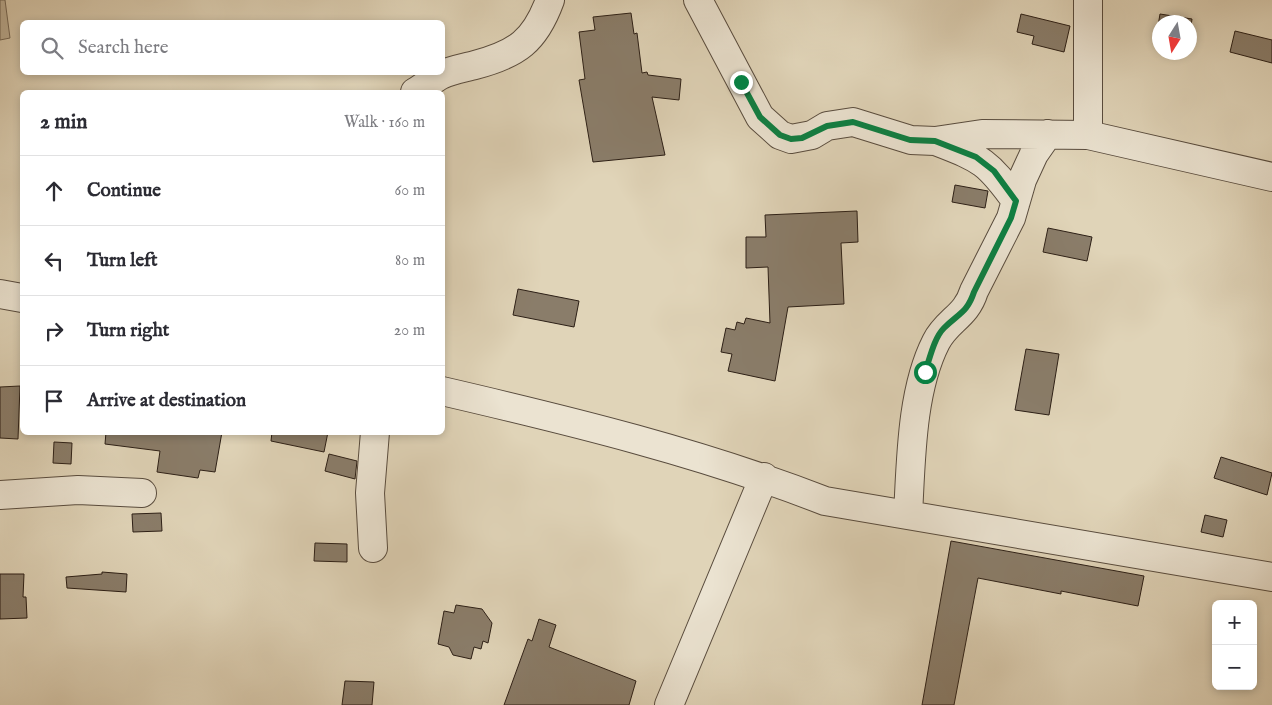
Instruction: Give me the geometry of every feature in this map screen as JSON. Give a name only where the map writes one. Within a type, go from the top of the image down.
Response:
[{"type":"street","points":[[445,74],[493,60],[512,52],[528,42],[543,20],[550,0]]},
{"type":"street","points":[[698,0],[760,117],[780,135],[791,139],[802,138],[827,126],[853,122],[910,140],[935,141],[982,134],[1088,135],[1272,177]]},
{"type":"street","points":[[1088,0],[1088,135]]},
{"type":"street","points":[[418,90],[442,75]]},
{"type":"street","points":[[908,516],[913,426],[925,372],[935,344],[944,328],[961,316],[970,304],[974,292],[1011,218],[1022,180],[1034,154],[1048,134]]},
{"type":"street","points":[[935,141],[976,157],[994,171],[1016,201]]},
{"type":"street","points":[[0,294],[20,298]]},
{"type":"street","points":[[445,392],[561,419],[764,477],[825,501],[1272,577]]},
{"type":"street","points":[[373,548],[370,493],[375,435]]},
{"type":"street","points":[[669,705],[764,477]]},
{"type":"street","points":[[0,495],[78,490],[142,493]]},
{"type":"shaded area","points":[[0,0],[5,0],[10,38],[0,40]]},
{"type":"building","points":[[631,13],[634,34],[637,33],[642,73],[647,72],[648,75],[681,79],[679,100],[652,97],[665,155],[593,162],[579,80],[585,79],[579,32],[595,30],[593,17]]},
{"type":"building","points":[[1021,14],[1070,26],[1064,52],[1032,44],[1034,36],[1017,32]]},
{"type":"building","points":[[1235,31],[1272,40],[1272,63],[1230,52]]},
{"type":"building","points":[[955,185],[988,191],[985,208],[952,202]]},
{"type":"building","points":[[857,211],[858,242],[841,243],[844,304],[788,307],[775,381],[728,371],[732,354],[721,352],[726,328],[735,330],[737,322],[744,324],[746,318],[770,323],[768,267],[746,268],[746,237],[766,237],[765,215]]},
{"type":"building","points":[[1048,228],[1092,237],[1087,261],[1043,252]]},
{"type":"building","points":[[518,289],[579,301],[574,327],[513,315]]},
{"type":"building","points":[[1026,349],[1059,354],[1049,415],[1015,410]]},
{"type":"building","points":[[20,386],[18,439],[0,438],[0,387]]},
{"type":"building","points":[[106,435],[221,435],[215,472],[200,470],[198,478],[157,472],[160,451],[105,444]]},
{"type":"building","points":[[272,435],[327,435],[324,452],[271,441]]},
{"type":"building","points":[[54,442],[72,443],[71,464],[53,463]]},
{"type":"building","points":[[329,454],[357,461],[355,479],[325,471]]},
{"type":"building","points":[[1221,457],[1272,473],[1267,495],[1214,478]]},
{"type":"building","points":[[161,513],[162,531],[133,532],[132,514]]},
{"type":"building","points":[[1205,515],[1227,520],[1223,537],[1201,532]]},
{"type":"building","points":[[951,541],[1144,576],[1138,606],[1061,591],[1061,594],[978,578],[954,705],[922,705]]},
{"type":"building","points":[[315,543],[347,544],[347,562],[314,561]]},
{"type":"building","points":[[102,572],[127,574],[126,592],[67,588],[66,577],[102,574]]},
{"type":"building","points":[[0,574],[24,574],[23,597],[26,597],[27,618],[0,619]]},
{"type":"building","points":[[456,605],[482,609],[492,623],[488,643],[483,641],[481,649],[474,647],[471,659],[453,655],[449,647],[438,644],[444,611],[454,613]]},
{"type":"building","points":[[539,619],[556,625],[549,647],[636,681],[629,705],[504,705],[528,639],[532,641]]},
{"type":"building","points":[[345,681],[374,682],[372,705],[342,705]]},
{"type":"route","points":[[741,82],[760,117],[780,135],[791,139],[802,138],[812,135],[827,126],[853,122],[910,140],[935,141],[976,157],[994,171],[1016,201],[1011,218],[983,273],[970,304],[961,316],[944,328],[935,344],[925,372]]}]
